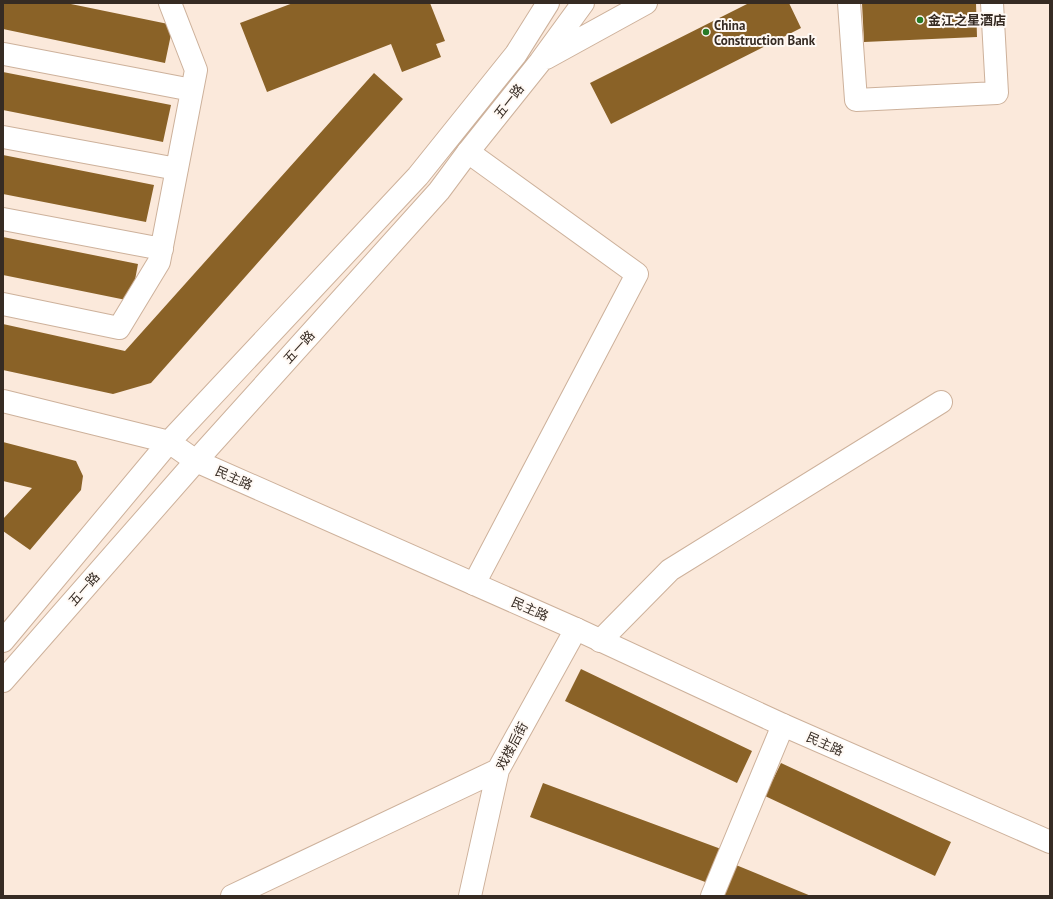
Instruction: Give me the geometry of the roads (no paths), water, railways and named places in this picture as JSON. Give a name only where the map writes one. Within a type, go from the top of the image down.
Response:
[{"type":"street","points":[[3,304],[119,328],[159,262],[196,70],[170,3]]},
{"type":"street","points":[[516,54],[536,3]]},
{"type":"street","name":"五一路","points":[[3,641],[169,442],[418,176],[516,54],[548,3]]},
{"type":"street","name":"五一路","points":[[3,681],[196,461],[439,191],[468,152],[540,62],[583,3]]},
{"type":"street","points":[[540,62],[646,3]]},
{"type":"street","points":[[849,3],[856,100],[997,93],[992,3]]},
{"type":"street","points":[[4,54],[192,90]]},
{"type":"street","points":[[3,137],[177,169]]},
{"type":"street","points":[[468,152],[637,274],[474,584]]},
{"type":"street","points":[[3,219],[162,249]]},
{"type":"street","name":"民主路","points":[[3,401],[169,442],[196,461],[576,629],[783,725],[1050,842]]},
{"type":"street","points":[[600,641],[670,570],[941,402]]},
{"type":"street","name":"戏楼后街","points":[[470,896],[498,770],[576,629]]},
{"type":"street","points":[[712,896],[783,725]]},
{"type":"street","points":[[232,896],[498,770]]},
{"type":"place","name":"金江之星酒店","points":[[920,20]]},
{"type":"place","name":"China Construction Bank","points":[[706,32]]}]
